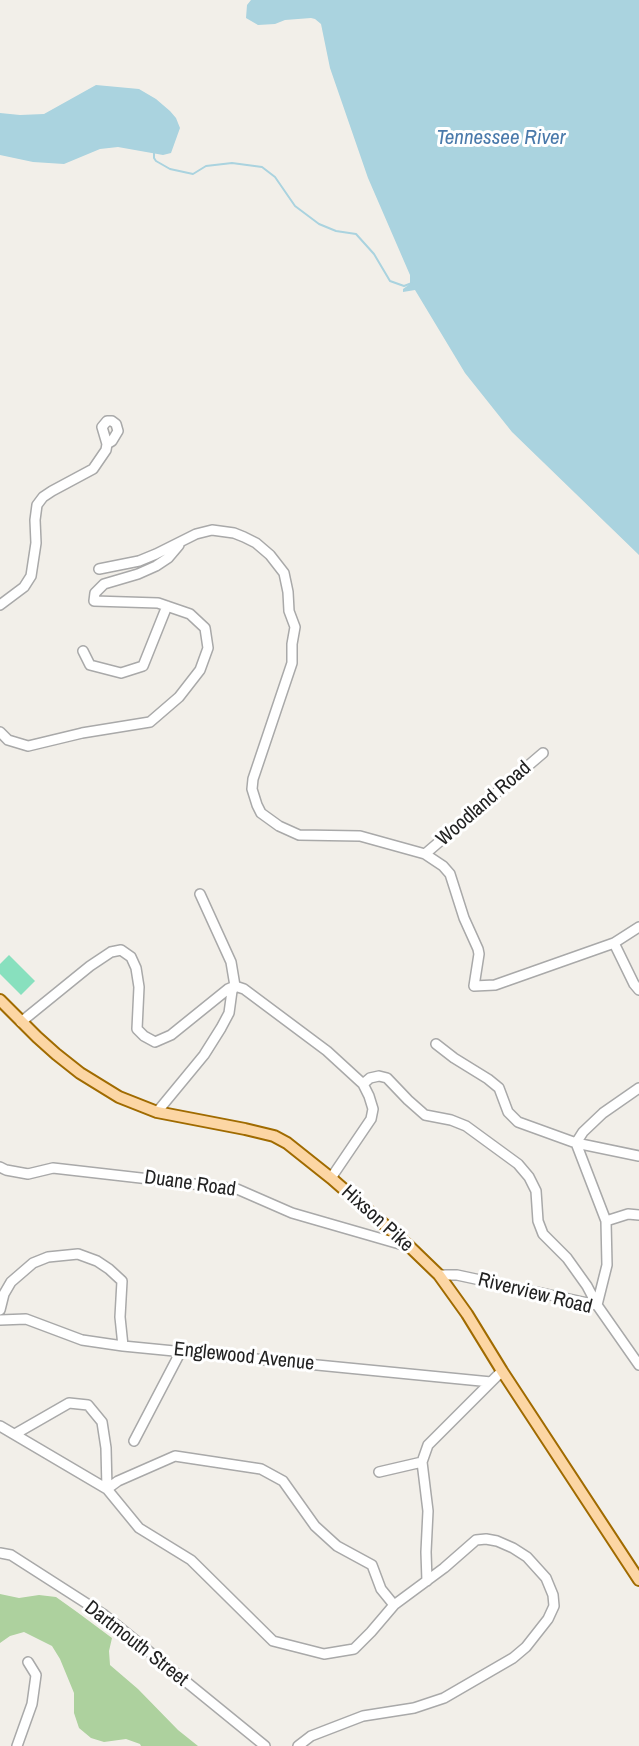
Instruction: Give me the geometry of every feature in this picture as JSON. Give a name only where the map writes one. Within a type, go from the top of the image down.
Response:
[{"type":"main road","name":"Hixson Pike","points":[[0,1000],[56,1054],[119,1097],[158,1112],[245,1129],[274,1136],[287,1143],[410,1247],[439,1275],[466,1314],[639,1580]]},
{"type":"street","points":[[0,605],[24,587],[31,576],[36,543],[37,505],[52,490],[93,469],[102,458],[107,444]]},
{"type":"street","points":[[99,569],[139,561],[156,555],[196,534],[212,530],[234,533],[256,543],[270,555],[284,573],[289,611],[295,627],[292,663],[253,779],[252,789],[257,805],[261,813],[279,826],[299,836],[360,836],[425,854],[443,866],[450,874],[464,918],[478,949],[474,986],[495,985],[614,943],[639,927]]},
{"type":"street","points":[[0,732],[8,740],[28,746],[82,733],[150,722],[179,697],[200,670],[208,648],[205,628],[190,614],[158,603],[94,601],[95,593],[104,584],[156,566],[168,558],[184,540]]},
{"type":"street","points":[[83,651],[90,665],[121,673],[143,666],[167,606]]},
{"type":"street","name":"Woodland Road","points":[[425,854],[543,753]]},
{"type":"street","points":[[158,1112],[204,1055],[221,1028],[229,1013],[235,986],[231,962],[200,894]]},
{"type":"street","points":[[614,943],[639,990]]},
{"type":"street","points":[[21,1022],[90,966],[111,952],[121,950],[131,957],[136,968],[139,987],[137,1029],[155,1042],[171,1035],[228,989],[235,986],[244,989],[309,1036],[363,1084],[372,1103],[371,1119],[331,1178]]},
{"type":"street","points":[[436,1044],[499,1088],[508,1112],[518,1122],[576,1143],[639,1156]]},
{"type":"street","points":[[363,1084],[370,1078],[379,1076],[387,1078],[425,1115],[451,1119],[466,1126],[518,1164],[536,1191],[539,1228],[567,1258],[597,1305]]},
{"type":"street","points":[[576,1143],[583,1132],[603,1113],[639,1088]]},
{"type":"street","points":[[576,1143],[606,1221],[607,1265],[597,1305]]},
{"type":"street","name":"Duane Road","points":[[0,1167],[28,1174],[53,1168],[237,1189],[292,1213],[410,1247]]},
{"type":"street","points":[[606,1221],[628,1214],[639,1215]]},
{"type":"street","points":[[0,1310],[4,1294],[11,1282],[33,1263],[48,1257],[78,1254],[97,1261],[110,1269],[122,1281],[120,1317],[123,1346]]},
{"type":"street","name":"Riverview Road","points":[[439,1275],[457,1275],[597,1305],[639,1365]]},
{"type":"street","name":"Englewood Avenue","points":[[0,1320],[26,1319],[82,1340],[123,1346],[491,1382]]},
{"type":"street","points":[[134,1441],[181,1351]]},
{"type":"street","points":[[427,1581],[428,1511],[422,1462],[428,1444],[502,1371]]},
{"type":"street","points":[[15,1434],[69,1403],[88,1405],[102,1422],[106,1448],[107,1489]]},
{"type":"street","points":[[0,1426],[107,1489],[139,1528],[191,1560],[273,1641],[324,1654],[354,1649],[394,1605],[444,1568],[476,1540],[497,1541],[513,1548],[527,1557],[546,1578],[554,1594],[554,1606],[548,1619],[526,1647],[513,1658],[480,1675],[444,1698],[414,1708],[363,1716],[311,1736],[298,1746]]},
{"type":"street","points":[[107,1489],[117,1481],[175,1456],[261,1469],[283,1481],[315,1526],[337,1546],[372,1565],[381,1589],[394,1605]]},
{"type":"street","points":[[379,1472],[422,1462]]},
{"type":"street","name":"Dartmouth Street","points":[[0,1553],[11,1555],[103,1614],[265,1746]]},
{"type":"street","points":[[17,1746],[32,1704],[36,1675],[28,1662]]},
{"type":"green space","points":[[9,955],[35,981],[21,995],[0,974],[0,964]]},
{"type":"green space","points":[[0,1594],[19,1598],[39,1595],[56,1597],[112,1638],[109,1651],[110,1665],[198,1746],[141,1746],[126,1739],[104,1742],[91,1738],[79,1728],[74,1713],[74,1693],[52,1646],[24,1632],[10,1636],[0,1643]]},
{"type":"water","name":"Tennessee River","points":[[251,0],[639,0],[639,555],[512,432],[465,373],[415,290],[403,292],[403,289],[410,284],[410,275],[368,178],[330,68],[321,24],[311,18],[258,25],[246,18],[247,5]]},
{"type":"water","points":[[96,85],[139,89],[170,111],[180,128],[171,153],[163,155],[118,147],[100,149],[64,164],[33,162],[0,155],[0,113],[44,114]]},
{"type":"waterway","points":[[154,152],[156,161],[170,169],[193,174],[206,166],[232,163],[262,167],[275,177],[295,206],[319,224],[336,231],[356,234],[374,254],[390,281],[404,286],[412,283]]}]
